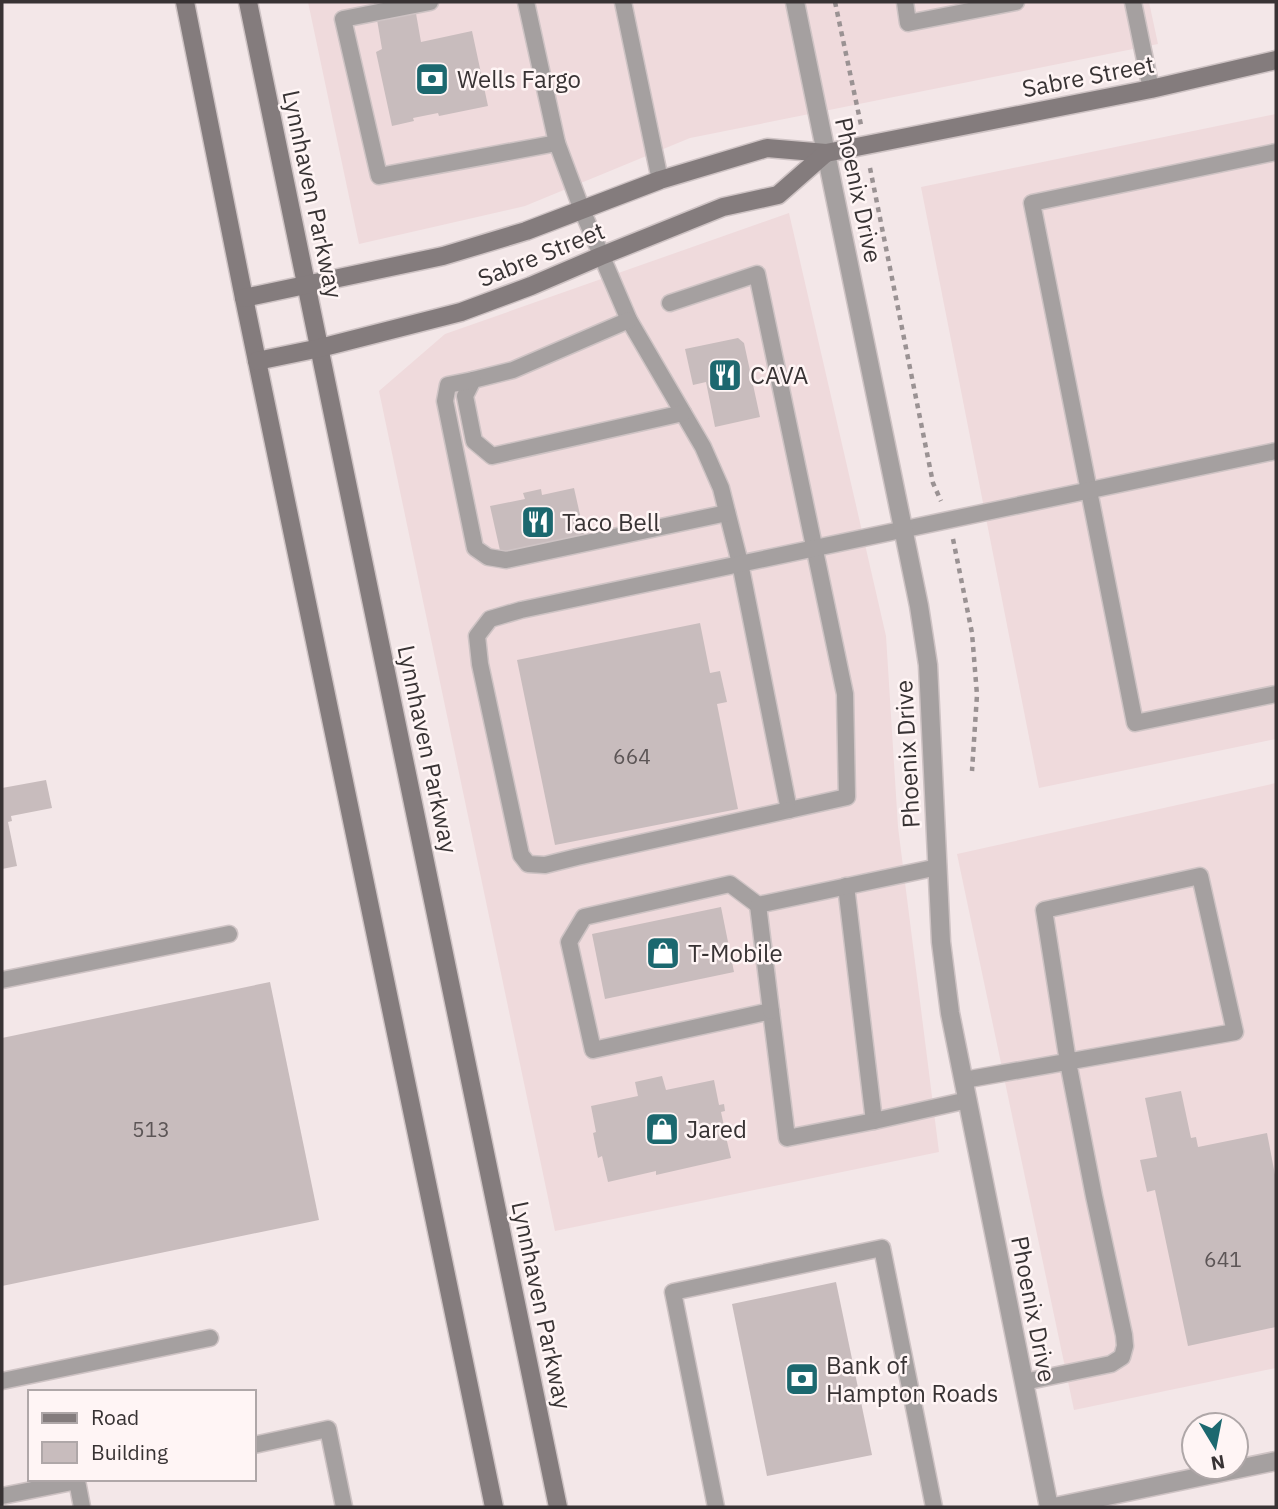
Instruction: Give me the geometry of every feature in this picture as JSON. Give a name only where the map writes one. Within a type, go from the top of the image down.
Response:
[{"type":"main road","points":[[185,2],[494,1507]]},
{"type":"main road","name":"Lynnhaven Parkway","points":[[248,2],[558,1507]]},
{"type":"main road","name":"Sabre Street","points":[[244,298],[443,256],[526,231],[660,180],[767,148],[826,153],[1151,89],[1276,60]]},
{"type":"main road","name":"Sabre Street","points":[[257,361],[461,312],[723,207],[778,195],[826,153]]},
{"type":"street","name":"Phoenix Drive","points":[[795,2],[919,606],[928,665],[941,942],[950,1013],[1024,1382],[1052,1507]]},
{"type":"street","points":[[1052,1507],[1276,1461]]},
{"type":"lane","points":[[430,2],[343,19],[379,176],[557,143]]},
{"type":"lane","points":[[526,2],[557,143],[582,210],[629,320],[703,447],[720,488],[740,563],[789,810]]},
{"type":"lane","points":[[623,2],[660,180]]},
{"type":"lane","points":[[905,2],[908,23],[1016,2]]},
{"type":"lane","points":[[1133,2],[1151,89]]},
{"type":"lane","points":[[1276,152],[1032,203],[1135,723],[1276,694]]},
{"type":"lane","points":[[670,303],[757,274],[814,547],[845,694],[847,797],[545,866],[528,864],[521,855],[480,663],[477,636],[491,619],[521,610],[814,547],[1276,451]]},
{"type":"lane","points":[[629,320],[513,370],[448,385],[445,401],[475,548],[488,557],[506,560],[727,513]]},
{"type":"lane","points":[[473,380],[465,396],[474,442],[492,456],[683,413]]},
{"type":"lane","points":[[758,905],[937,867]]},
{"type":"lane","points":[[964,1080],[1068,1062],[1235,1032],[1200,876],[1044,910],[1068,1062],[1125,1346],[1122,1357],[1111,1364],[1024,1382]]},
{"type":"lane","points":[[771,1011],[593,1051],[569,942],[584,917],[730,884],[758,905],[787,1138],[968,1100]]},
{"type":"lane","points":[[846,886],[874,1121]]},
{"type":"lane","points":[[2,980],[229,934]]},
{"type":"lane","points":[[716,1507],[673,1292],[882,1248],[934,1507]]},
{"type":"lane","points":[[2,1381],[210,1338]]},
{"type":"lane","points":[[256,1445],[328,1429],[344,1507]]},
{"type":"lane","points":[[2,1496],[77,1481]]},
{"type":"lane","points":[[82,1481],[82,1507]]},
{"type":"path","points":[[835,2],[933,483],[948,519],[972,633],[977,695],[972,771]]},
{"type":"shaded area","points":[[308,2],[1149,2],[1158,44],[690,138],[525,206],[359,244]]},
{"type":"shaded area","points":[[1276,114],[1276,739],[1039,788],[921,187]]},
{"type":"shaded area","points":[[789,213],[886,636],[898,827],[939,1152],[555,1231],[379,391],[445,334]]},
{"type":"shaded area","points":[[1276,783],[1276,1368],[1074,1410],[957,854]]},
{"type":"building","name":"Wells Fargo","points":[[374,2],[414,2],[421,42],[472,31],[488,106],[439,116],[438,113],[413,118],[414,121],[392,126],[376,52],[382,49]]},
{"type":"building","points":[[738,338],[744,343],[760,417],[715,427],[706,382],[693,385],[685,349]]},
{"type":"building","name":"Taco Bell","points":[[574,488],[585,537],[501,555],[490,506],[525,499],[523,493],[541,489],[542,495]]},
{"type":"building","points":[[700,623],[710,673],[720,671],[727,702],[717,704],[738,809],[555,845],[517,660]]},
{"type":"building","points":[[46,780],[52,808],[11,816],[12,821],[8,822],[17,866],[2,869],[2,788]]},
{"type":"building","name":"T-Mobile","points":[[721,907],[734,972],[605,999],[592,934]]},
{"type":"building","points":[[270,982],[319,1220],[2,1286],[2,1038]]},
{"type":"building","name":"Jared","points":[[662,1076],[666,1090],[714,1080],[719,1105],[724,1104],[725,1111],[721,1112],[724,1126],[728,1125],[729,1132],[725,1133],[731,1158],[656,1175],[656,1171],[608,1182],[602,1156],[598,1158],[591,1106],[638,1096],[635,1082]]},
{"type":"building","points":[[1181,1091],[1191,1138],[1196,1137],[1198,1147],[1267,1133],[1276,1180],[1276,1327],[1188,1346],[1155,1190],[1147,1192],[1140,1160],[1157,1157],[1145,1098]]},
{"type":"building","name":"Bank of Hampton Roads","points":[[836,1282],[872,1455],[767,1476],[732,1304]]},
{"type":"place","name":"Wells Fargo","points":[[432,79]]},
{"type":"place","name":"CAVA","points":[[725,375]]},
{"type":"place","name":"Taco Bell","points":[[538,522]]},
{"type":"place","name":"T-Mobile","points":[[663,953]]},
{"type":"place","name":"Jared","points":[[662,1129]]},
{"type":"place","name":"Bank of Hampton Roads","points":[[802,1379]]}]
